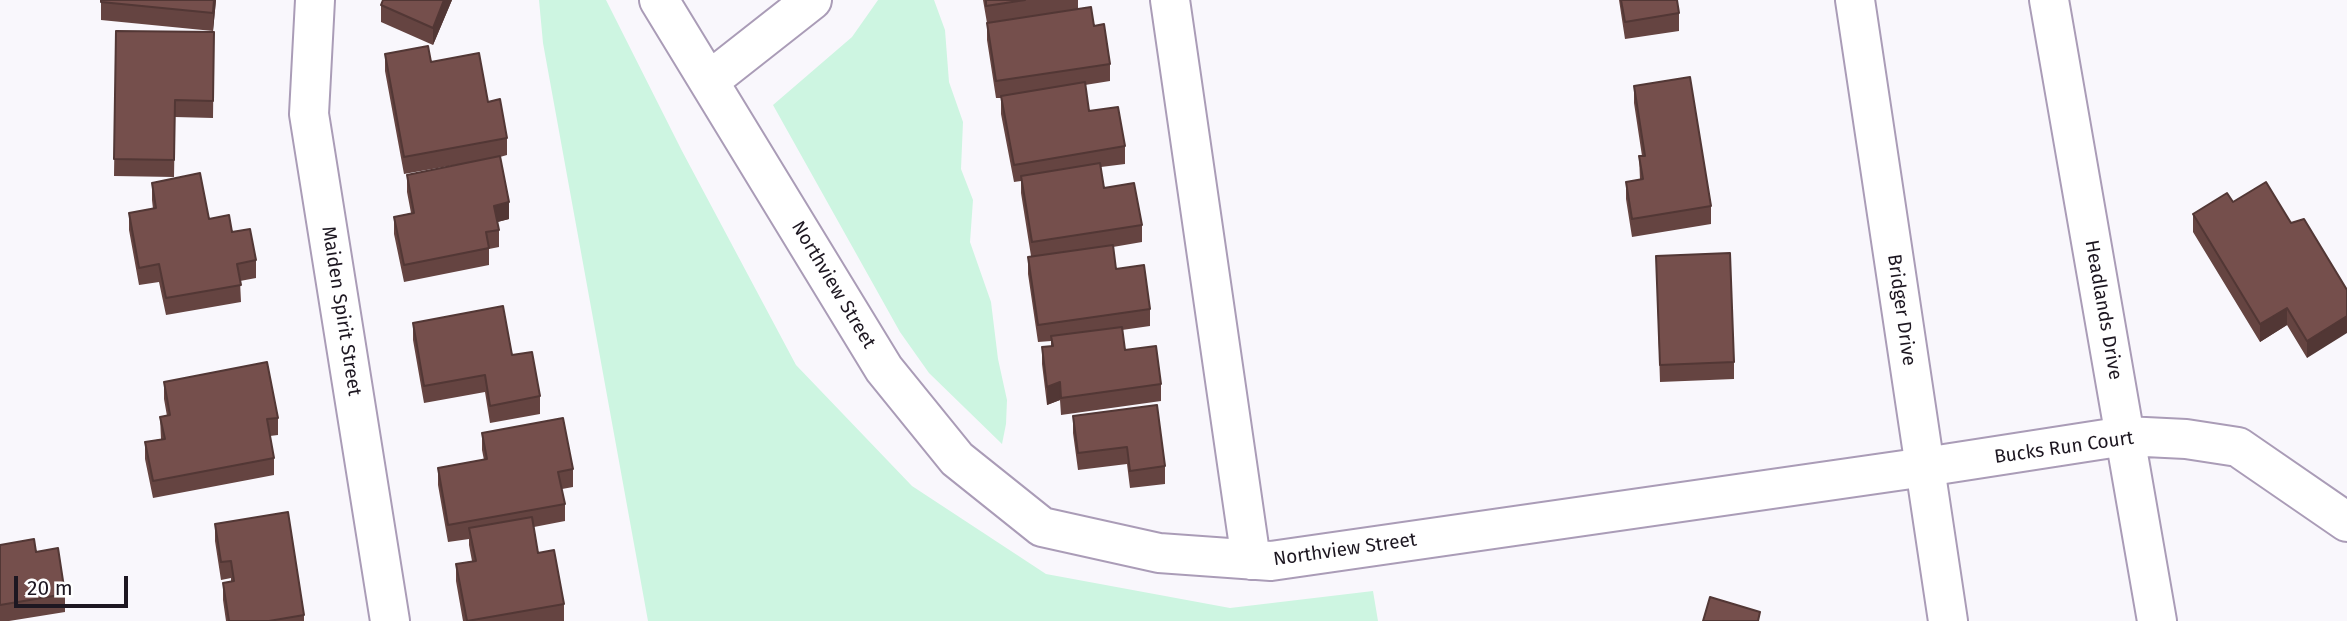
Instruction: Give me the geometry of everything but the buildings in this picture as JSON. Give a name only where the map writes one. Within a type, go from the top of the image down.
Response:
[{"type":"street","name":"Maiden Spirit Street","points":[[315,0],[309,114],[390,621]]},
{"type":"street","name":"Northview Street","points":[[659,0],[884,369],[957,459],[1042,527],[1159,553],[1271,561],[1925,467]]},
{"type":"street","points":[[709,81],[812,0]]},
{"type":"street","points":[[1170,0],[1251,560]]},
{"type":"street","name":"Bridger Drive","points":[[1855,0],[1948,621]]},
{"type":"street","name":"Headlands Drive","points":[[2049,0],[2157,621]]},
{"type":"street","name":"Bucks Run Court","points":[[1925,467],[2125,436],[2186,439],[2238,447],[2347,522]]},
{"type":"green space","points":[[539,0],[606,0],[682,151],[796,365],[912,486],[1046,574],[1230,608],[1373,591],[1378,621],[648,621],[543,43]]},
{"type":"green space","points":[[878,0],[934,0],[945,30],[949,82],[963,122],[961,169],[973,200],[970,242],[991,302],[998,359],[1007,400],[1002,444],[929,373],[900,332],[773,105],[852,37]]}]
